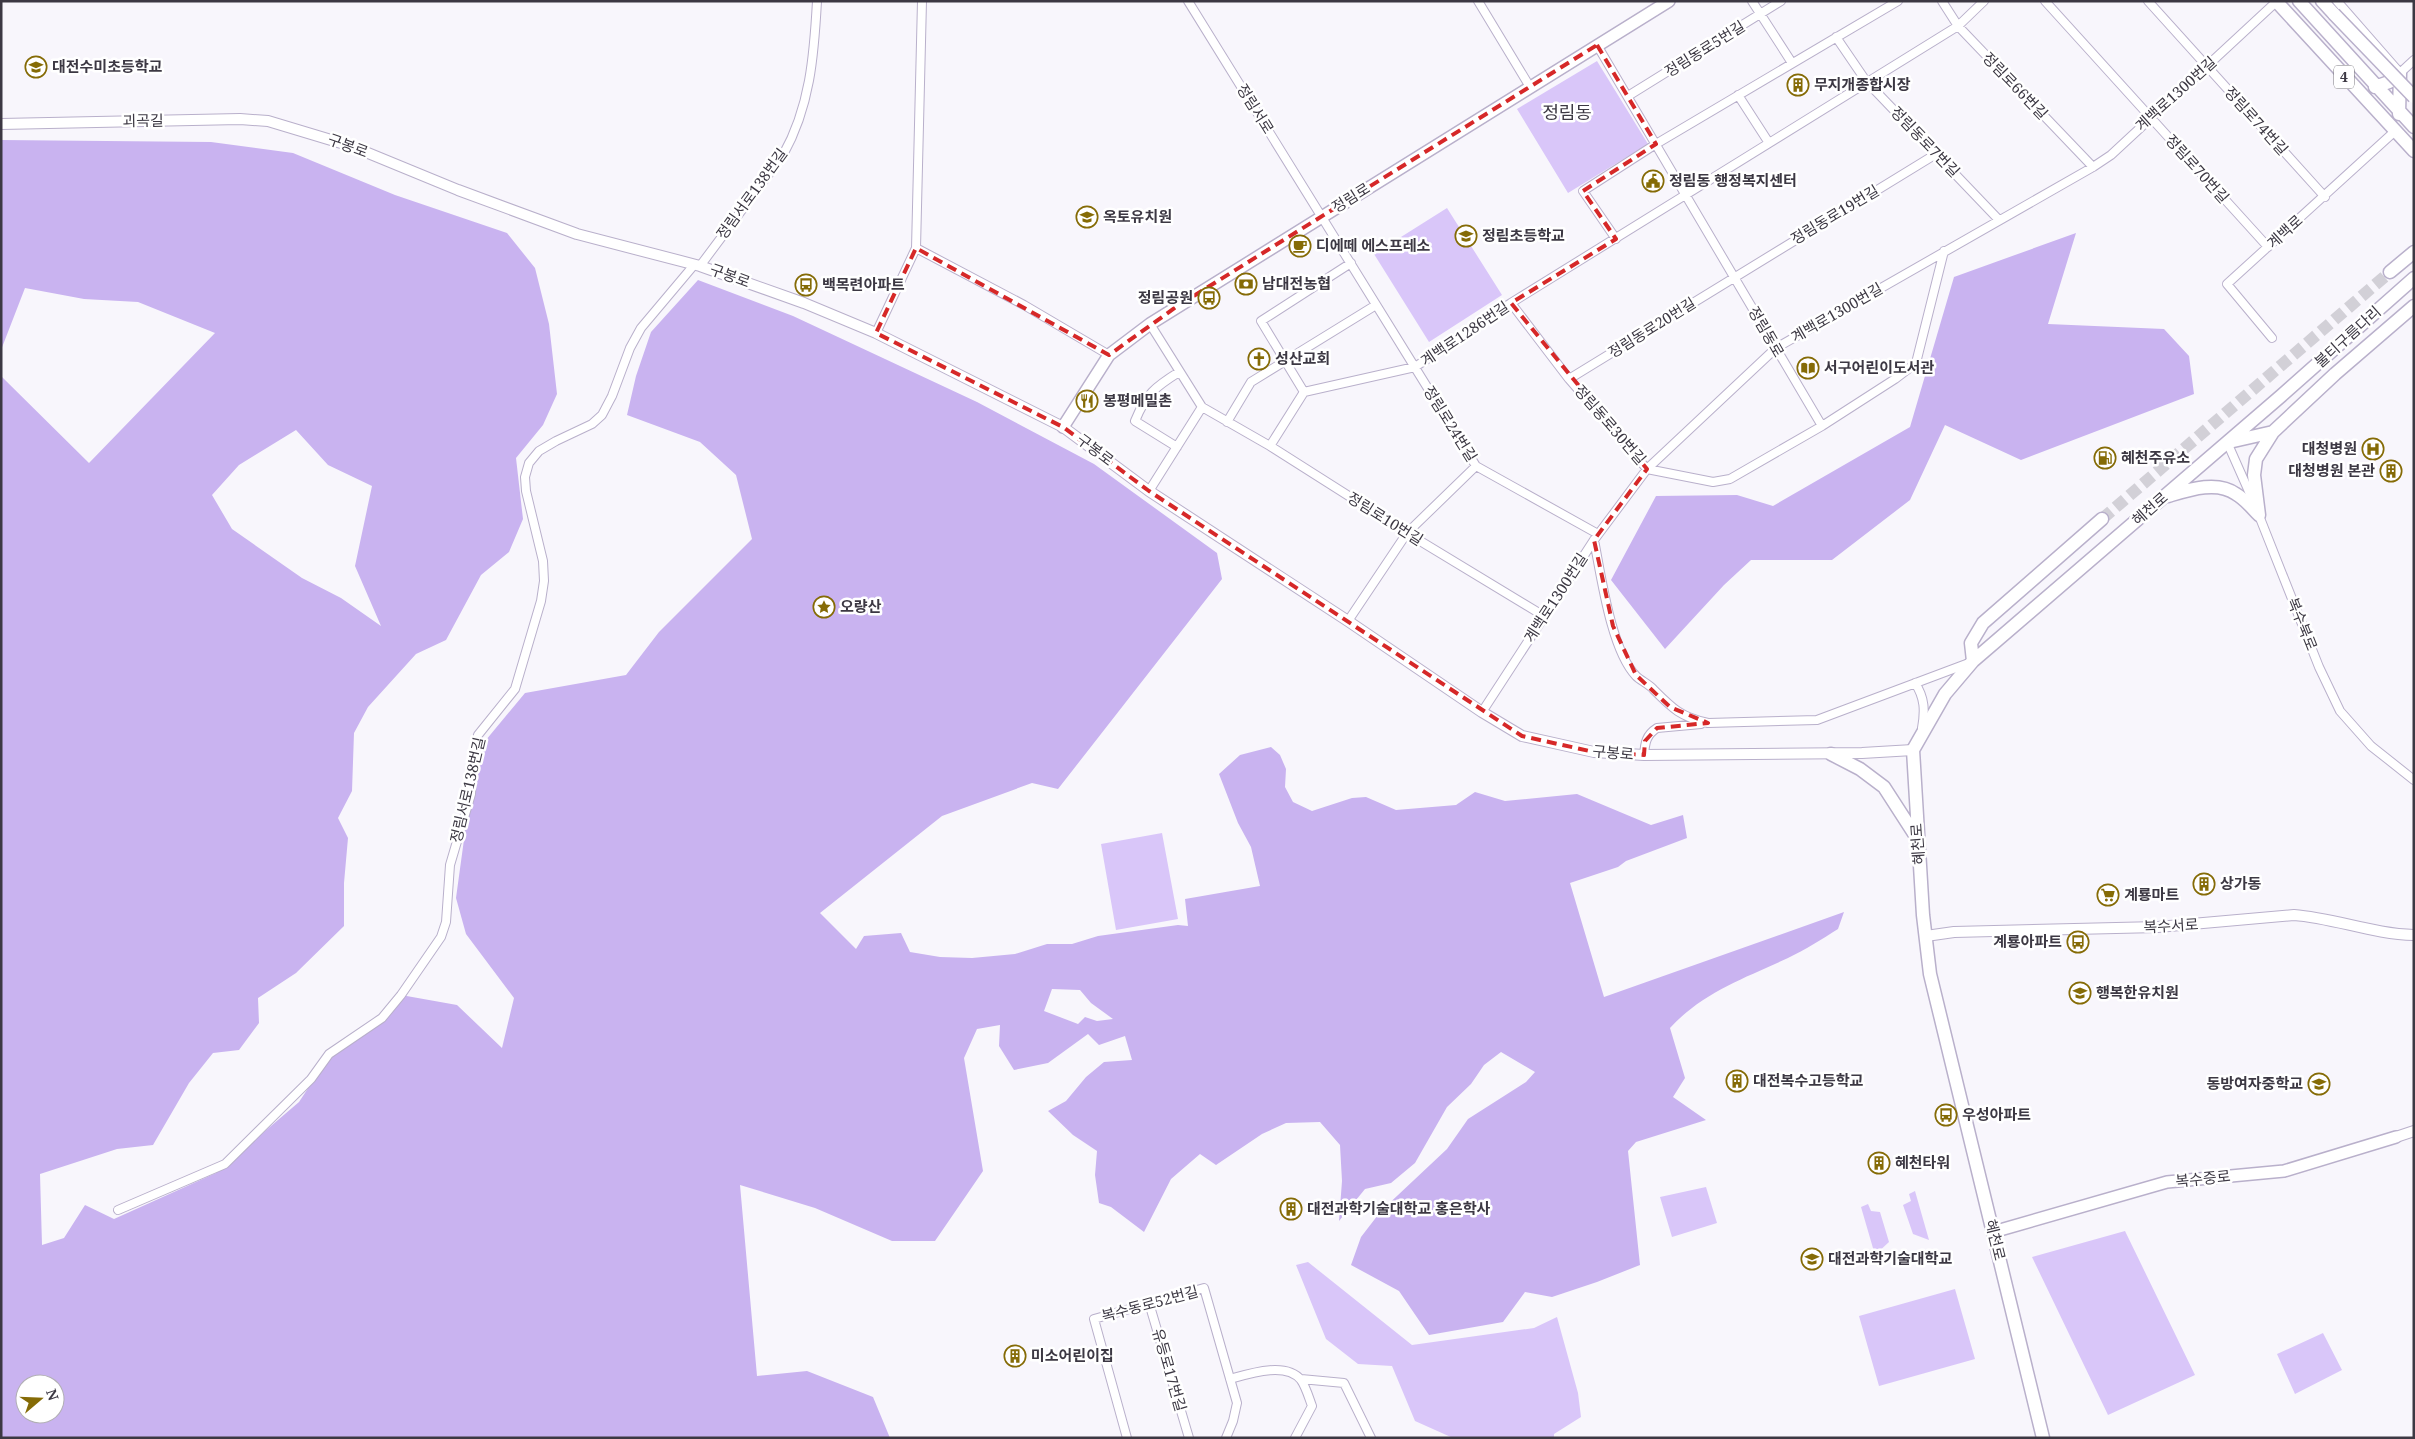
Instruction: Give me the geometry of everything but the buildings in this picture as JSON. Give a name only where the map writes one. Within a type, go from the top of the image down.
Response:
[{"type":"main road","name":"정림로","points":[[1063,427],[1109,355],[1150,324],[1668,1]]},
{"type":"main road","name":"4","points":[[2299,1],[2399,114],[2414,127]]},
{"type":"main road","points":[[2322,1],[2338,8],[2414,97]]},
{"type":"main road","name":"4","points":[[2276,2],[2394,132],[2414,151]]},
{"type":"main road","points":[[2375,87],[2389,82],[2400,73]]},
{"type":"main road","points":[[2399,114],[2400,73]]},
{"type":"main road","points":[[2390,272],[2414,252]]},
{"type":"main road","name":"불티구름다리","points":[[2281,396],[2414,278]]},
{"type":"main road","points":[[2259,515],[2254,475],[2256,459],[2273,432],[2335,374],[2414,306]]},
{"type":"main road","name":"혜천로","points":[[2043,1438],[1930,974],[1917,838],[1913,750],[1945,694],[1973,661],[2281,396]]},
{"type":"main road","points":[[2228,442],[2273,432]]},
{"type":"main road","points":[[2163,497],[2200,487],[2216,487],[2235,493],[2259,515]]},
{"type":"main road","points":[[1973,661],[1972,643],[1983,623],[2102,519]]},
{"type":"main road","points":[[1831,754],[1860,769],[1884,787],[1917,838]]},
{"type":"main road","name":"복수중로","points":[[1993,1232],[2167,1182],[2284,1170],[2396,1137]]},
{"type":"street","name":"정림서로138번길","points":[[118,1210],[225,1164],[310,1079],[329,1054],[382,1018],[401,995],[441,937],[446,922],[450,865],[470,794],[473,754],[478,735],[516,689],[541,601],[544,581],[543,561],[526,491],[529,463],[539,452],[556,441],[592,424],[602,415],[612,396],[630,348],[641,328],[697,265],[783,155],[794,136],[810,83],[817,1]]},
{"type":"street","points":[[876,333],[916,248],[922,1]]},
{"type":"street","name":"정림서로","points":[[1188,1],[1321,217]]},
{"type":"street","points":[[1478,1],[1530,87]]},
{"type":"street","points":[[1752,1],[1792,63]]},
{"type":"street","name":"정림동로5번길","points":[[1628,96],[1781,1]]},
{"type":"street","points":[[1616,239],[1583,191],[1656,144],[1898,1]]},
{"type":"street","name":"정림로66번길","points":[[1942,1],[1958,26],[2092,167]]},
{"type":"street","name":"계백로1286번길","points":[[1304,392],[1415,367],[1511,303],[1866,81],[1958,26],[1984,1]]},
{"type":"street","name":"정림로70번길","points":[[2046,1],[2268,247]]},
{"type":"street","name":"정림로74번길","points":[[2148,1],[2324,197]]},
{"type":"street","name":"계백로1300번길","points":[[1482,712],[1596,537],[1647,468],[1776,348],[2111,155],[2276,2]]},
{"type":"street","points":[[2338,8],[2400,73],[2414,60]]},
{"type":"street","name":"정림동로7번길","points":[[1836,38],[1866,81],[1999,220]]},
{"type":"street","name":"정림동로","points":[[1598,45],[1822,426]]},
{"type":"street","points":[[1738,95],[1769,142]]},
{"type":"street","name":"괴곡길","points":[[1,124],[240,119],[268,121],[284,125]]},
{"type":"street","name":"구봉로","points":[[284,125],[351,146],[458,190],[577,234],[697,265],[804,303],[876,333],[1063,427],[1149,491],[1348,621],[1482,712],[1522,736],[1594,752],[1644,755],[1831,754],[1913,750]]},
{"type":"street","name":"계백로","points":[[2272,338],[2227,284],[2394,132]]},
{"type":"street","name":"정림동로19번길","points":[[1734,277],[1936,154]]},
{"type":"street","name":"정림로24번길","points":[[1321,217],[1476,466],[1596,537]]},
{"type":"street","points":[[916,248],[1024,305],[1109,355]]},
{"type":"street","points":[[1822,426],[1895,380],[1916,363],[1944,251]]},
{"type":"street","points":[[1270,446],[1304,392],[1261,321],[1351,263]]},
{"type":"street","name":"정림동로20번길","points":[[1569,379],[1734,277]]},
{"type":"street","name":"정림동로30번길","points":[[1511,303],[1569,379],[1647,468],[1713,482],[1730,479],[1822,426]]},
{"type":"street","points":[[1227,422],[1251,382],[1376,305]]},
{"type":"street","name":"정림로10번길","points":[[1150,324],[1202,407],[1270,446],[1407,533],[1544,616]]},
{"type":"street","points":[[1177,447],[1135,421],[1143,400],[1179,372]]},
{"type":"street","points":[[1149,491],[1202,407]]},
{"type":"street","name":"복수북로","points":[[2228,442],[2319,667],[2340,711],[2371,746],[2414,780]]},
{"type":"street","points":[[1348,621],[1407,533],[1476,466]]},
{"type":"street","points":[[1596,537],[1613,626],[1625,659],[1636,675],[1653,688],[1670,707],[1693,720],[1708,723]]},
{"type":"street","points":[[1644,755],[1645,741],[1651,732],[1657,728],[1708,723],[1817,720],[1973,661]]},
{"type":"street","points":[[1915,683],[1921,692],[1924,704],[1920,738]]},
{"type":"street","name":"복수서로","points":[[1926,936],[1954,932],[2158,927],[2294,915],[2316,916],[2398,935],[2414,935]]},
{"type":"street","name":"복수중로","points":[[2396,1137],[2414,1131]]},
{"type":"street","name":"복수동로52번길","points":[[1127,1438],[1094,1319],[1204,1288],[1237,1403],[1233,1421],[1226,1438]]},
{"type":"street","name":"유등로17번길","points":[[1149,1303],[1189,1438]]},
{"type":"street","points":[[1230,1380],[1270,1369],[1291,1374],[1301,1380],[1344,1383],[1371,1438]]},
{"type":"street","points":[[1295,1438],[1312,1406],[1301,1380]]},
{"type":"highlighted area","points":[[1597,45],[1656,144],[1583,191],[1616,239],[1511,303],[1647,469],[1594,540],[1613,626],[1636,675],[1670,707],[1708,723],[1657,728],[1645,741],[1644,755],[1594,752],[1522,736],[1149,491],[1063,427],[876,333],[916,248],[1109,355],[1176,307]]},
{"type":"shaded area","points":[[1597,61],[1648,144],[1568,193],[1517,109]]},
{"type":"shaded area","points":[[1,140],[211,142],[293,153],[395,195],[507,233],[535,268],[549,324],[557,394],[543,425],[516,458],[523,519],[509,552],[481,575],[446,640],[416,654],[368,707],[354,733],[352,791],[338,818],[348,838],[344,883],[344,926],[296,973],[258,998],[259,1023],[239,1050],[213,1053],[189,1083],[153,1145],[117,1149],[40,1174],[42,1245],[64,1238],[85,1205],[114,1219],[216,1173],[299,1102],[326,1061],[381,1018],[401,995],[457,1005],[502,1048],[514,998],[466,934],[456,898],[476,752],[525,693],[626,675],[659,632],[752,539],[736,475],[700,442],[627,415],[636,376],[651,332],[698,280],[793,316],[977,402],[1094,464],[1217,553],[1222,579],[1058,789],[1032,783],[942,816],[820,913],[856,949],[864,936],[901,933],[910,952],[940,957],[972,958],[1015,954],[1047,944],[1072,944],[1098,936],[1178,925],[1188,926],[1185,899],[1260,886],[1251,847],[1238,823],[1219,774],[1240,755],[1271,747],[1280,755],[1286,769],[1285,787],[1293,802],[1312,811],[1352,798],[1366,797],[1396,810],[1456,805],[1475,792],[1505,801],[1577,794],[1651,825],[1683,815],[1687,838],[1626,861],[1618,867],[1570,883],[1604,997],[1844,912],[1838,929],[1794,955],[1740,979],[1710,995],[1683,1015],[1670,1028],[1685,1078],[1673,1097],[1706,1120],[1636,1142],[1628,1151],[1640,1265],[1552,1297],[1525,1292],[1503,1322],[1429,1335],[1399,1291],[1351,1265],[1361,1237],[1381,1211],[1447,1149],[1468,1119],[1526,1082],[1535,1072],[1501,1052],[1484,1065],[1471,1084],[1447,1107],[1415,1163],[1391,1183],[1365,1189],[1339,1221],[1342,1181],[1340,1145],[1320,1122],[1286,1123],[1262,1134],[1216,1165],[1200,1154],[1171,1179],[1144,1232],[1111,1207],[1099,1203],[1095,1175],[1097,1151],[1073,1135],[1048,1111],[1066,1101],[1086,1077],[1104,1062],[1132,1060],[1125,1036],[1099,1045],[1088,1034],[1048,1063],[1014,1070],[999,1046],[1000,1025],[977,1029],[964,1058],[983,1171],[935,1241],[892,1241],[815,1208],[740,1185],[757,1376],[807,1371],[873,1397],[890,1438],[1,1438],[1,376],[89,463],[215,333],[138,302],[84,299],[25,288],[1,350]],"holes":[[[296,430],[328,465],[372,486],[355,566],[381,626],[341,598],[302,578],[232,529],[212,495],[239,465]],[[1052,989],[1080,990],[1091,1003],[1113,1019],[1097,1021],[1085,1017],[1078,1024],[1044,1011]]]},
{"type":"shaded area","points":[[1447,208],[1502,295],[1429,342],[1374,254]]},
{"type":"shaded area","points":[[2076,233],[2048,324],[2164,329],[2189,356],[2194,394],[2021,460],[1945,425],[1910,500],[1832,560],[1751,560],[1724,585],[1665,649],[1611,580],[1656,496],[1737,495],[1773,506],[1910,427],[1954,277]]},
{"type":"shaded area","points":[[1162,833],[1178,919],[1116,930],[1101,844]]},
{"type":"shaded area","points":[[1706,1187],[1717,1223],[1672,1237],[1660,1197]]},
{"type":"shaded area","points":[[1915,1191],[1929,1240],[1913,1234],[1903,1205],[1911,1201],[1909,1194]]},
{"type":"shaded area","points":[[1868,1204],[1871,1211],[1880,1212],[1889,1242],[1875,1255],[1861,1207]]},
{"type":"shaded area","points":[[2125,1231],[2195,1375],[2108,1415],[2032,1257]]},
{"type":"shaded area","points":[[1308,1262],[1412,1345],[1534,1328],[1557,1317],[1578,1393],[1581,1417],[1554,1434],[1554,1438],[1453,1438],[1415,1421],[1392,1366],[1358,1364],[1326,1339],[1296,1265]]},
{"type":"shaded area","points":[[1955,1289],[1975,1359],[1879,1386],[1859,1316]]},
{"type":"shaded area","points":[[2323,1333],[2342,1370],[2295,1394],[2277,1354]]},
{"type":"tunnel","points":[[2102,519],[2390,272]]},
{"type":"place","name":"대전수미초등학교","points":[[36,67]]},
{"type":"place","name":"무지개종합시장","points":[[1798,85]]},
{"type":"place","name":"정림동 행정복지센터","points":[[1653,181]]},
{"type":"place","name":"옥토유치원","points":[[1087,217]]},
{"type":"place","name":"정림초등학교","points":[[1466,236]]},
{"type":"place","name":"디에떼 에스프레소","points":[[1300,246]]},
{"type":"place","name":"남대전농협","points":[[1246,284]]},
{"type":"place","name":"백목련아파트","points":[[806,285]]},
{"type":"place","name":"정림공원","points":[[1209,298]]},
{"type":"place","name":"성산교회","points":[[1259,359]]},
{"type":"place","name":"서구어린이도서관","points":[[1808,368]]},
{"type":"place","name":"봉평메밀촌","points":[[1087,401]]},
{"type":"place","name":"대청병원","points":[[2373,449]]},
{"type":"place","name":"혜천주유소","points":[[2105,458]]},
{"type":"place","name":"대청병원 본관","points":[[2391,471]]},
{"type":"place","name":"오량산","points":[[824,607]]},
{"type":"place","name":"상가동","points":[[2204,884]]},
{"type":"place","name":"계룡마트","points":[[2108,895]]},
{"type":"place","name":"계룡아파트","points":[[2078,942]]},
{"type":"place","name":"행복한유치원","points":[[2080,993]]},
{"type":"place","name":"대전복수고등학교","points":[[1737,1081]]},
{"type":"place","name":"동방여자중학교","points":[[2319,1084]]},
{"type":"place","name":"우성아파트","points":[[1946,1115]]},
{"type":"place","name":"혜천타워","points":[[1879,1163]]},
{"type":"place","name":"대전과학기술대학교 홍은학사","points":[[1291,1209]]},
{"type":"place","name":"대전과학기술대학교","points":[[1812,1259]]},
{"type":"place","name":"미소어린이집","points":[[1015,1356]]},
{"type":"district","name":"정림동","points":[[1567,113]]}]
